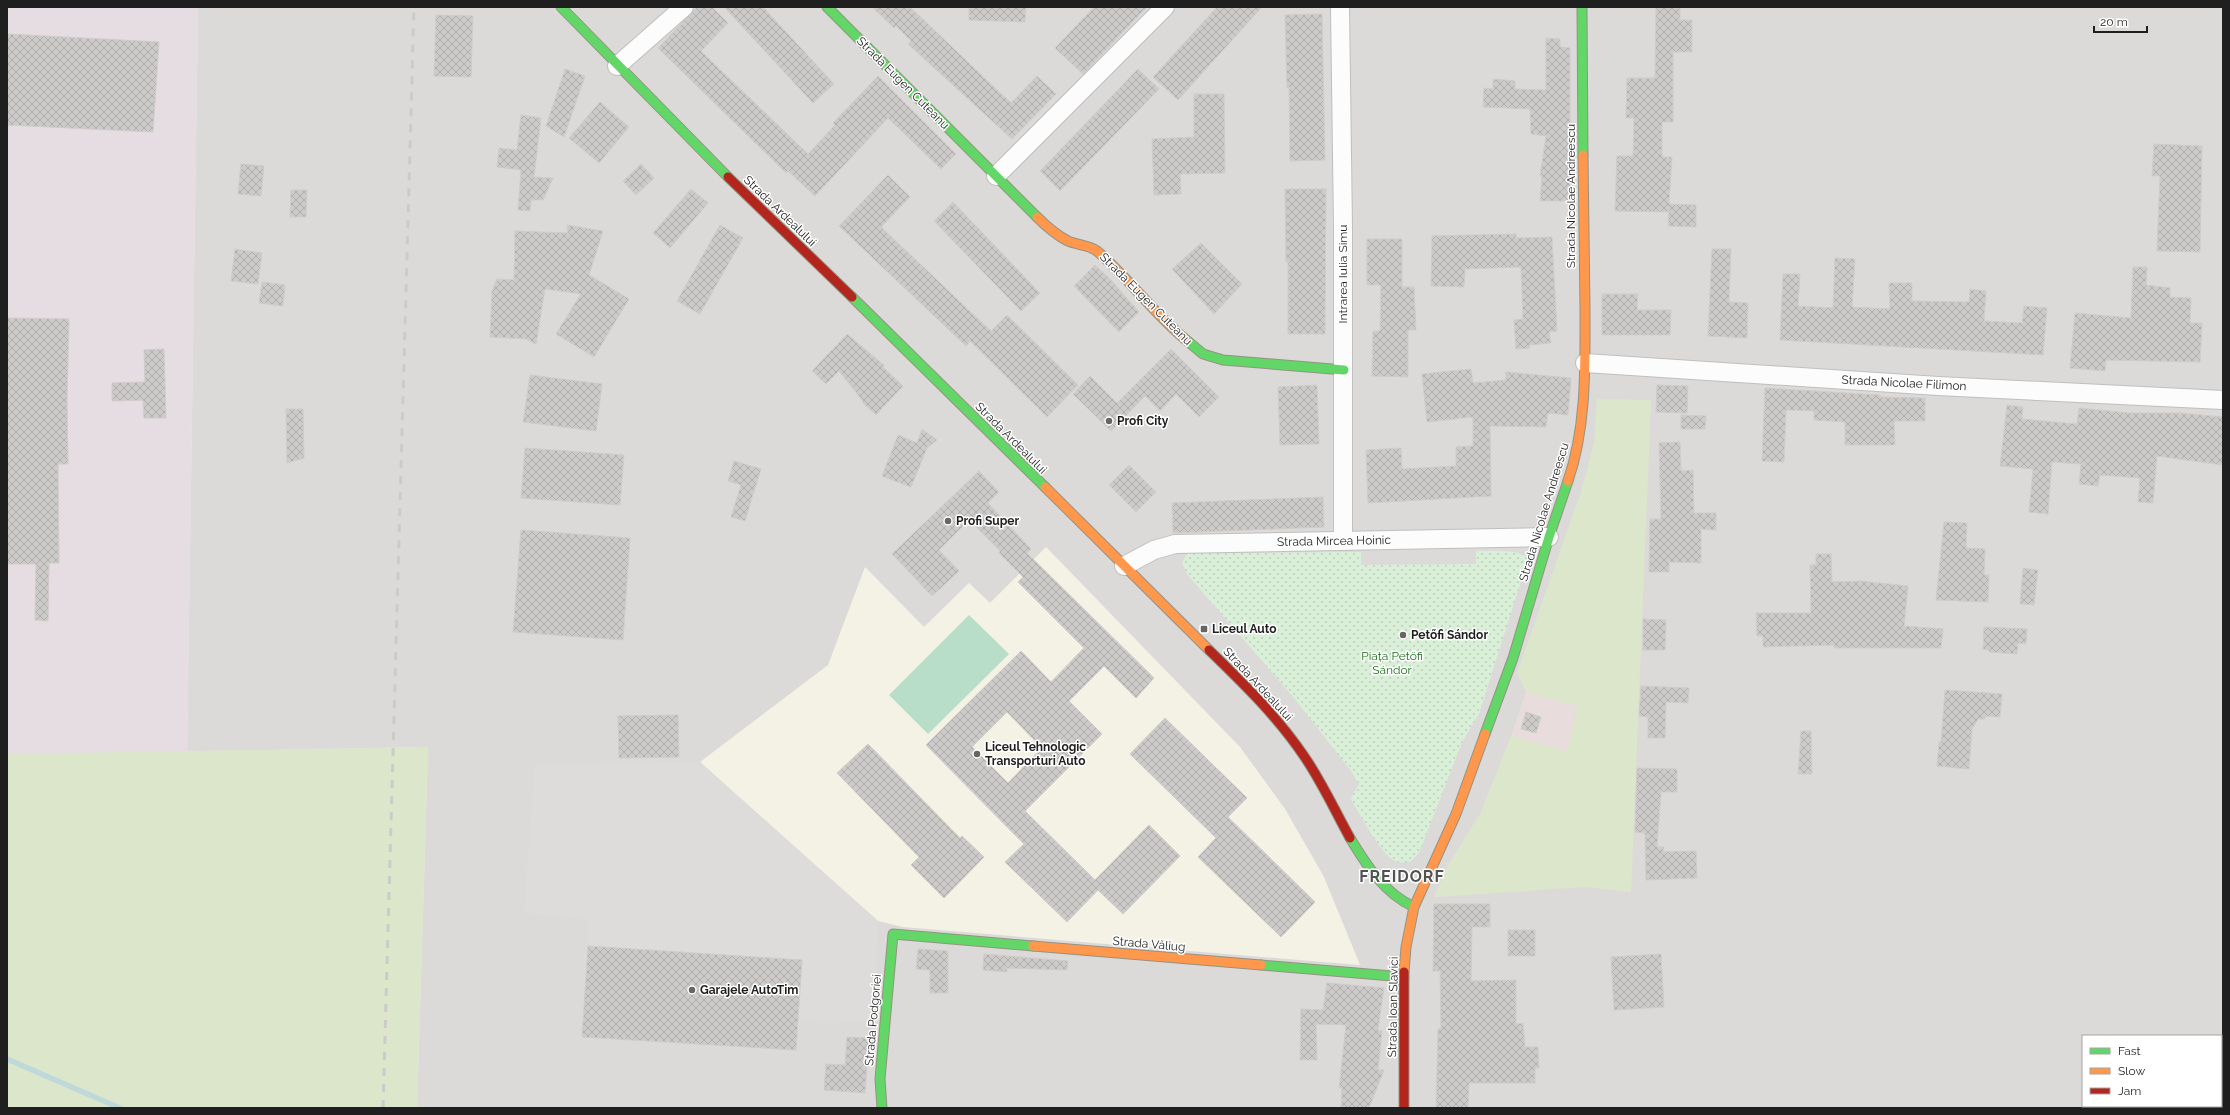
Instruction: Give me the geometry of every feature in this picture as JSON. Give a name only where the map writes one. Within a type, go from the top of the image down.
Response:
[{"type":"street","name":"Strada Ardealului","points":[[561,7],[720,170],[859,304],[1253,693],[1280,724],[1310,764],[1381,885],[1405,905],[1414,907]]},
{"type":"street","points":[[617,66],[684,7]]},
{"type":"street","name":"Strada Eugen Cuteanu","points":[[827,7],[1052,232],[1070,241],[1095,249],[1119,270],[1167,324],[1203,354],[1223,360],[1344,370]]},
{"type":"street","points":[[996,176],[1165,7]]},
{"type":"street","name":"Intrarea Iulia Simu","points":[[1340,7],[1344,370],[1344,541]]},
{"type":"street","name":"Strada Nicolae Andreescu","points":[[1414,907],[1456,814],[1470,777],[1512,658],[1577,451],[1585,389],[1582,7]]},
{"type":"street","name":"Strada Nicolae Filimon","points":[[1585,363],[1938,386],[2223,400]]},
{"type":"street","name":"Strada Mircea Hoinic","points":[[1124,566],[1154,550],[1174,544],[1549,537]]},
{"type":"street","name":"Strada Ioan Slavici","points":[[1404,1108],[1404,977],[1406,947],[1414,907]]},
{"type":"street","name":"Strada Văliug","points":[[893,934],[1404,977]]},
{"type":"street","name":"Strada Podgoriei","points":[[882,1108],[880,1079],[893,934]]},
{"type":"shaded area","points":[[7,7],[198,7],[187,752],[7,754]]},
{"type":"shaded area","points":[[198,7],[2223,7],[2223,1108],[417,1108],[428,747],[187,752]]},
{"type":"shaded area","name":"Liceul Tehnologic Transporturi Auto","points":[[1046,547],[1240,747],[1285,809],[1324,877],[1360,965],[903,927],[878,921],[700,762],[828,665],[865,567],[924,627],[969,583],[990,603]]},
{"type":"shaded area","points":[[1526,692],[1577,706],[1567,751],[1511,736]]},
{"type":"shaded area","points":[[700,762],[878,921],[873,1022],[798,1020],[802,960],[588,946],[589,920],[524,912],[535,765]]},
{"type":"green space","points":[[1597,399],[1651,400],[1631,892],[1585,887],[1434,897],[1447,867],[1481,812],[1511,736],[1567,751],[1577,706],[1526,692],[1517,673],[1581,492],[1594,443]]},
{"type":"green space","name":"Piața Petőfi Sándor","points":[[1476,551],[1513,552],[1525,556],[1528,559],[1479,714],[1462,742],[1419,853],[1410,862],[1398,862],[1385,853],[1353,803],[1351,798],[1359,784],[1351,771],[1294,698],[1187,574],[1182,563],[1187,553],[1361,552],[1361,565],[1476,564]]},
{"type":"green space","points":[[969,615],[1009,654],[928,734],[889,695]]},
{"type":"green space","points":[[428,747],[417,1108],[7,1108],[7,754]]},
{"type":"building","points":[[697,7],[712,7],[728,23],[701,51],[808,154],[835,125],[833,123],[878,76],[956,154],[941,169],[888,118],[815,196],[788,171],[786,173],[658,48]]},
{"type":"building","points":[[724,7],[763,7],[834,84],[813,103]]},
{"type":"building","points":[[872,7],[910,7],[1011,103],[1037,76],[1056,94],[1012,139],[908,44],[911,41],[896,26],[894,28]]},
{"type":"building","points":[[969,7],[1026,7],[1025,22],[969,20]]},
{"type":"building","points":[[1094,7],[1147,7],[1083,74],[1055,48]]},
{"type":"building","points":[[1217,7],[1262,7],[1178,100],[1153,77]]},
{"type":"building","points":[[1656,7],[1680,7],[1680,20],[1692,20],[1692,52],[1673,52],[1673,122],[1662,122],[1662,157],[1672,157],[1669,204],[1696,205],[1696,227],[1668,226],[1669,208],[1668,212],[1615,211],[1617,156],[1633,156],[1634,118],[1626,118],[1627,78],[1655,78]]},
{"type":"building","points":[[1322,14],[1325,160],[1290,161],[1289,87],[1287,88],[1285,15]]},
{"type":"building","points":[[436,15],[473,16],[471,77],[434,76]]},
{"type":"building","points":[[7,34],[159,42],[153,132],[7,125]]},
{"type":"building","points":[[1546,38],[1560,39],[1560,47],[1570,48],[1570,201],[1540,201],[1542,176],[1540,176],[1546,136],[1531,134],[1530,109],[1483,107],[1484,88],[1493,89],[1493,79],[1515,81],[1515,89],[1546,90]]},
{"type":"building","points":[[565,69],[585,76],[564,137],[546,126]]},
{"type":"building","points":[[1138,69],[1159,89],[1060,191],[1040,171]]},
{"type":"building","points":[[1194,94],[1224,94],[1225,173],[1180,174],[1181,194],[1154,195],[1152,139],[1194,137]]},
{"type":"building","points":[[600,102],[629,127],[599,163],[569,138]]},
{"type":"building","points":[[521,115],[541,118],[534,177],[553,178],[543,200],[531,200],[530,211],[518,210],[521,170],[497,167],[499,148],[517,150]]},
{"type":"building","points":[[2154,144],[2202,146],[2200,252],[2157,251],[2160,176],[2152,176]]},
{"type":"building","points":[[241,164],[264,166],[261,196],[238,194]]},
{"type":"building","points":[[641,164],[654,178],[636,195],[623,181]]},
{"type":"building","points":[[888,175],[910,197],[881,227],[991,331],[1007,315],[1078,385],[1047,417],[970,341],[966,346],[839,226]]},
{"type":"building","points":[[691,189],[708,203],[670,248],[653,233]]},
{"type":"building","points":[[1285,189],[1326,189],[1325,334],[1288,334],[1288,262],[1286,262]]},
{"type":"building","points":[[291,190],[307,190],[306,217],[290,217]]},
{"type":"building","points":[[953,202],[1040,293],[1021,311],[934,221]]},
{"type":"building","points":[[567,225],[603,231],[589,275],[629,299],[594,357],[556,334],[581,294],[545,289],[536,344],[526,339],[490,337],[492,291],[497,279],[514,280],[515,231],[568,233]]},
{"type":"building","points":[[720,225],[743,238],[700,314],[677,301]]},
{"type":"building","points":[[1516,234],[1516,238],[1552,237],[1557,331],[1549,332],[1551,343],[1529,345],[1530,348],[1516,349],[1514,320],[1523,319],[1521,267],[1465,269],[1464,287],[1431,286],[1432,236]]},
{"type":"building","points":[[1367,239],[1402,239],[1402,287],[1414,287],[1416,330],[1408,330],[1408,377],[1372,376],[1373,331],[1380,331],[1381,285],[1367,285]]},
{"type":"building","points":[[1201,243],[1242,284],[1214,314],[1172,269]]},
{"type":"building","points":[[235,249],[262,253],[258,284],[231,281]]},
{"type":"building","points":[[1712,249],[1731,249],[1729,302],[1748,303],[1747,338],[1708,336]]},
{"type":"building","points":[[1835,258],[1855,259],[1852,307],[1890,309],[1889,283],[1912,283],[1912,301],[1969,302],[1970,289],[1986,291],[1984,321],[2022,323],[2024,306],[2047,308],[2043,355],[1780,340],[1783,274],[1800,274],[1798,306],[1833,308]]},
{"type":"building","points":[[1095,265],[1110,279],[1139,312],[1119,332],[1074,286]]},
{"type":"building","points":[[2133,267],[2147,267],[2146,285],[2170,288],[2170,297],[2191,298],[2190,323],[2202,323],[2200,362],[2106,360],[2105,371],[2070,368],[2075,313],[2131,318]]},
{"type":"building","points":[[262,282],[285,285],[283,306],[259,303]]},
{"type":"building","points":[[1602,294],[1638,294],[1637,310],[1671,310],[1670,335],[1602,335]]},
{"type":"building","points":[[7,318],[69,319],[67,401],[68,464],[58,464],[59,563],[49,563],[48,621],[35,620],[36,564],[7,564]]},
{"type":"building","points":[[847,334],[884,365],[883,367],[903,386],[876,415],[862,402],[863,401],[839,371],[826,384],[812,371]]},
{"type":"building","points":[[164,349],[166,418],[144,418],[143,400],[112,401],[112,383],[145,382],[144,350]]},
{"type":"building","points":[[1171,349],[1219,397],[1199,417],[1176,394],[1160,411],[1145,396],[1111,431],[1073,394],[1090,376],[1117,403]]},
{"type":"building","points":[[1471,369],[1473,383],[1506,380],[1506,372],[1571,378],[1568,415],[1548,413],[1546,427],[1490,426],[1491,496],[1368,503],[1366,450],[1401,448],[1402,469],[1456,466],[1456,447],[1473,446],[1473,417],[1427,422],[1422,374]]},
{"type":"building","points":[[530,375],[602,384],[596,431],[523,422]]},
{"type":"building","points":[[1317,385],[1319,444],[1280,445],[1278,387]]},
{"type":"building","points":[[1657,385],[1688,386],[1687,413],[1656,412]]},
{"type":"building","points":[[1765,388],[1880,395],[1880,397],[1925,398],[1925,421],[1894,421],[1895,445],[1845,445],[1845,422],[1814,420],[1814,411],[1786,410],[1784,462],[1762,461]]},
{"type":"building","points":[[2007,405],[2023,407],[2022,419],[2077,424],[2079,408],[2128,413],[2180,413],[2223,417],[2223,465],[2157,456],[2153,503],[2138,502],[2140,478],[2100,475],[2098,486],[2079,484],[2081,464],[2052,462],[2048,514],[2029,512],[2033,469],[2000,466]]},
{"type":"building","points":[[286,409],[303,409],[304,458],[287,463]]},
{"type":"building","points":[[1681,415],[1706,416],[1705,429],[1681,429]]},
{"type":"building","points":[[922,429],[937,440],[927,448],[911,487],[882,476],[898,435],[917,443]]},
{"type":"building","points":[[1680,442],[1681,471],[1693,470],[1694,513],[1716,513],[1716,530],[1701,529],[1701,563],[1669,562],[1669,572],[1649,572],[1650,519],[1661,519],[1659,443]]},
{"type":"building","points":[[525,448],[624,455],[620,505],[521,498]]},
{"type":"building","points":[[734,461],[761,469],[745,521],[731,517],[741,485],[728,481]]},
{"type":"building","points":[[1129,465],[1156,492],[1136,512],[1109,485]]},
{"type":"building","points":[[979,471],[999,492],[988,503],[1031,549],[1027,553],[1154,678],[1136,698],[1104,666],[1069,701],[1102,734],[1025,811],[1095,880],[1149,825],[1180,856],[1123,914],[1098,890],[1067,922],[1005,862],[1024,844],[926,745],[1021,651],[1051,682],[1084,648],[1018,582],[1023,577],[969,520],[939,550],[959,571],[932,596],[892,554]],"holes":[[[1007,712],[1042,748],[1008,783],[972,747]]]},
{"type":"building","points":[[1323,497],[1324,527],[1173,533],[1172,503]]},
{"type":"building","points":[[1944,522],[1967,523],[1966,548],[1985,549],[1984,575],[1989,575],[1988,602],[1936,600]]},
{"type":"building","points":[[521,530],[630,538],[623,640],[513,632]]},
{"type":"building","points":[[1816,554],[1831,554],[1832,582],[1860,581],[1908,586],[1904,626],[1943,629],[1941,648],[1834,648],[1834,645],[1763,647],[1763,636],[1757,636],[1756,613],[1811,613],[1810,565],[1816,565]]},
{"type":"building","points":[[2023,568],[2038,570],[2034,605],[2020,604]]},
{"type":"building","points":[[1643,619],[1666,620],[1665,650],[1643,650]]},
{"type":"building","points":[[1984,627],[2027,629],[2026,644],[2018,643],[2017,654],[1989,652],[1989,650],[1983,649]]},
{"type":"building","points":[[1641,686],[1689,688],[1688,703],[1666,702],[1665,738],[1648,738],[1648,717],[1639,716]]},
{"type":"building","points":[[1945,690],[2002,694],[2000,717],[1985,716],[1985,719],[1978,719],[1972,729],[1969,769],[1937,766],[1939,742],[1941,742]]},
{"type":"building","points":[[1526,712],[1541,717],[1536,733],[1521,729]]},
{"type":"building","points":[[678,715],[679,757],[619,758],[618,716]]},
{"type":"building","points":[[1165,718],[1247,798],[1228,817],[1315,902],[1281,937],[1198,857],[1216,838],[1130,754]]},
{"type":"building","points":[[1801,731],[1811,731],[1812,774],[1798,774]]},
{"type":"building","points":[[868,744],[960,838],[962,836],[984,857],[944,898],[911,865],[919,857],[837,773]]},
{"type":"building","points":[[1637,768],[1677,769],[1677,792],[1661,792],[1657,847],[1664,847],[1663,852],[1696,851],[1697,878],[1646,880],[1645,833],[1635,832]]},
{"type":"building","points":[[1434,904],[1490,904],[1490,927],[1472,927],[1471,981],[1516,980],[1516,1024],[1523,1023],[1525,1047],[1538,1047],[1539,1068],[1535,1068],[1535,1083],[1469,1083],[1468,1108],[1436,1108],[1438,1029],[1441,1029],[1440,971],[1433,971]]},
{"type":"building","points":[[1508,930],[1535,930],[1535,956],[1508,956]]},
{"type":"building","name":"Garajele AutoTim","points":[[588,946],[802,960],[796,1050],[582,1037]]},
{"type":"building","points":[[918,949],[948,951],[948,993],[930,993],[930,970],[916,969]]},
{"type":"building","points":[[984,954],[1068,961],[1067,970],[1007,968],[1007,972],[983,970]]},
{"type":"building","points":[[1661,954],[1664,1007],[1614,1010],[1611,957]]},
{"type":"building","points":[[1327,983],[1384,988],[1378,1030],[1382,1031],[1378,1070],[1384,1070],[1369,1108],[1341,1108],[1342,1088],[1339,1088],[1346,1025],[1316,1024],[1317,1060],[1300,1060],[1301,1009],[1323,1010]]},
{"type":"building","points":[[847,1037],[869,1038],[865,1093],[824,1090],[826,1064],[845,1065]]},
{"type":"waterway","points":[[7,1059],[120,1108]]},
{"type":"railway","points":[[383,1108],[414,7]]},
{"type":"traffic: fast","points":[[561,7],[728,177]]},
{"type":"traffic: fast","points":[[827,7],[1037,217]]},
{"type":"traffic: fast","points":[[1582,7],[1583,155]]},
{"type":"traffic: fast","points":[[852,297],[1045,487]]},
{"type":"traffic: fast","points":[[1185,339],[1203,354],[1223,360],[1344,370]]},
{"type":"traffic: fast","points":[[1485,734],[1513,658],[1549,537],[1568,481]]},
{"type":"traffic: fast","points":[[1350,838],[1377,878],[1394,894],[1414,907]]},
{"type":"traffic: fast","points":[[882,1108],[880,1079],[893,934],[1033,946]]},
{"type":"traffic: fast","points":[[1261,965],[1404,977]]},
{"type":"traffic: slow","points":[[1568,481],[1579,439],[1584,395],[1585,307],[1583,155]]},
{"type":"traffic: slow","points":[[1037,217],[1064,239],[1091,247],[1097,251],[1109,261],[1162,318],[1185,339]]},
{"type":"traffic: slow","points":[[1045,487],[1209,650]]},
{"type":"traffic: slow","points":[[1404,972],[1406,947],[1414,907],[1456,814],[1485,734]]},
{"type":"traffic: slow","points":[[1033,946],[1261,965]]},
{"type":"traffic: jam","points":[[728,177],[852,297]]},
{"type":"traffic: jam","points":[[1209,650],[1259,700],[1294,741],[1317,776],[1350,838]]},
{"type":"traffic: jam","points":[[1404,972],[1404,1108]]},
{"type":"place","name":"Profi City","points":[[1109,421]]},
{"type":"place","name":"Profi Super","points":[[948,521]]},
{"type":"place","name":"Liceul Auto","points":[[1204,629]]},
{"type":"place","name":"Petőfi Sándor","points":[[1403,635]]},
{"type":"place","name":"Liceul Tehnologic Transporturi Auto","points":[[977,754]]},
{"type":"place","name":"Garajele AutoTim","points":[[692,990]]},
{"type":"district","name":"FREIDORF","points":[[1402,876]]}]
